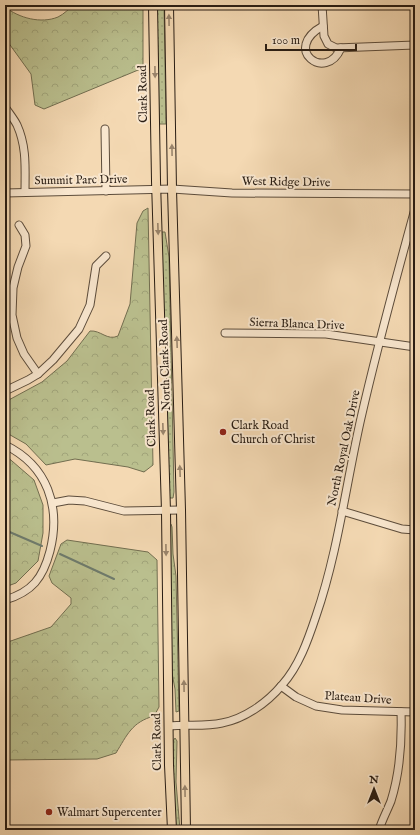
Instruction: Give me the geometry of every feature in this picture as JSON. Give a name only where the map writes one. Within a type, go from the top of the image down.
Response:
[{"type":"main road","name":"Clark Road","points":[[153,5],[156,190],[166,511],[170,800],[172,830]]},
{"type":"main road","name":"North Clark Road","points":[[169,5],[172,189],[181,510],[186,830]]},
{"type":"street","points":[[322,5],[324,36],[328,44],[336,48],[415,45]]},
{"type":"street","points":[[323,26],[314,31],[307,40],[305,46],[306,53],[310,60],[318,63],[328,62],[338,54],[341,48]]},
{"type":"street","points":[[5,107],[16,124],[22,138],[25,152],[25,192]]},
{"type":"street","points":[[105,129],[106,191]]},
{"type":"street","name":"West Ridge Drive","points":[[156,190],[172,189],[232,193],[415,194]]},
{"type":"street","name":"Summit Parc Drive","points":[[5,193],[156,190]]},
{"type":"street","name":"North Royal Oak Drive","points":[[169,726],[204,725],[222,723],[236,719],[250,712],[281,686],[295,667],[311,631],[329,576],[360,419],[415,209]]},
{"type":"street","points":[[19,225],[25,234],[26,246],[18,266],[13,288],[12,315],[17,338],[24,354],[38,374]]},
{"type":"street","points":[[5,391],[38,374],[53,360],[79,329],[90,305],[96,266],[106,256]]},
{"type":"street","name":"Sierra Blanca Drive","points":[[225,332],[326,334],[415,348]]},
{"type":"street","points":[[5,445],[26,458],[38,471],[47,487],[53,503],[54,516],[52,541],[46,564],[41,575],[26,591],[5,600]]},
{"type":"street","points":[[53,503],[69,500],[85,501],[124,511],[181,510]]},
{"type":"street","points":[[342,511],[402,528],[415,530]]},
{"type":"street","name":"Plateau Drive","points":[[281,686],[296,697],[316,706],[342,710],[415,712]]},
{"type":"street","points":[[379,830],[390,802],[396,780],[402,736],[401,712]]},
{"type":"green space","points":[[73,5],[143,5],[143,68],[44,109],[35,105],[31,74],[5,38],[5,7],[23,17],[45,20],[58,17]]},
{"type":"green space","points":[[157,5],[164,5],[166,124],[159,124]]},
{"type":"green space","points":[[148,208],[153,465],[144,472],[128,467],[75,459],[46,465],[26,444],[5,432],[5,402],[42,382],[67,361],[90,331],[111,337],[118,336],[130,304],[137,223],[143,211]]},
{"type":"green space","points":[[161,232],[165,232],[169,257],[173,498],[168,498]]},
{"type":"green space","points":[[5,455],[34,480],[43,505],[43,533],[38,561],[16,583],[5,587]]},
{"type":"green space","points":[[169,524],[171,524],[172,527],[173,554],[176,576],[179,711],[176,712],[175,689],[172,673]]},
{"type":"green space","points":[[67,540],[148,552],[157,560],[159,707],[154,716],[140,722],[131,730],[123,740],[116,753],[97,759],[5,760],[5,643],[51,627],[71,604],[71,598],[52,583],[49,576],[61,544]]},
{"type":"green space","points":[[175,738],[177,741],[176,782],[180,830],[173,830],[173,741]]},
{"type":"waterway","points":[[5,530],[42,546]]},
{"type":"waterway","points":[[60,554],[114,579]]},
{"type":"place","name":"Clark Road Church of Christ","points":[[223,432]]},
{"type":"place","name":"Walmart Supercenter","points":[[49,812]]}]
